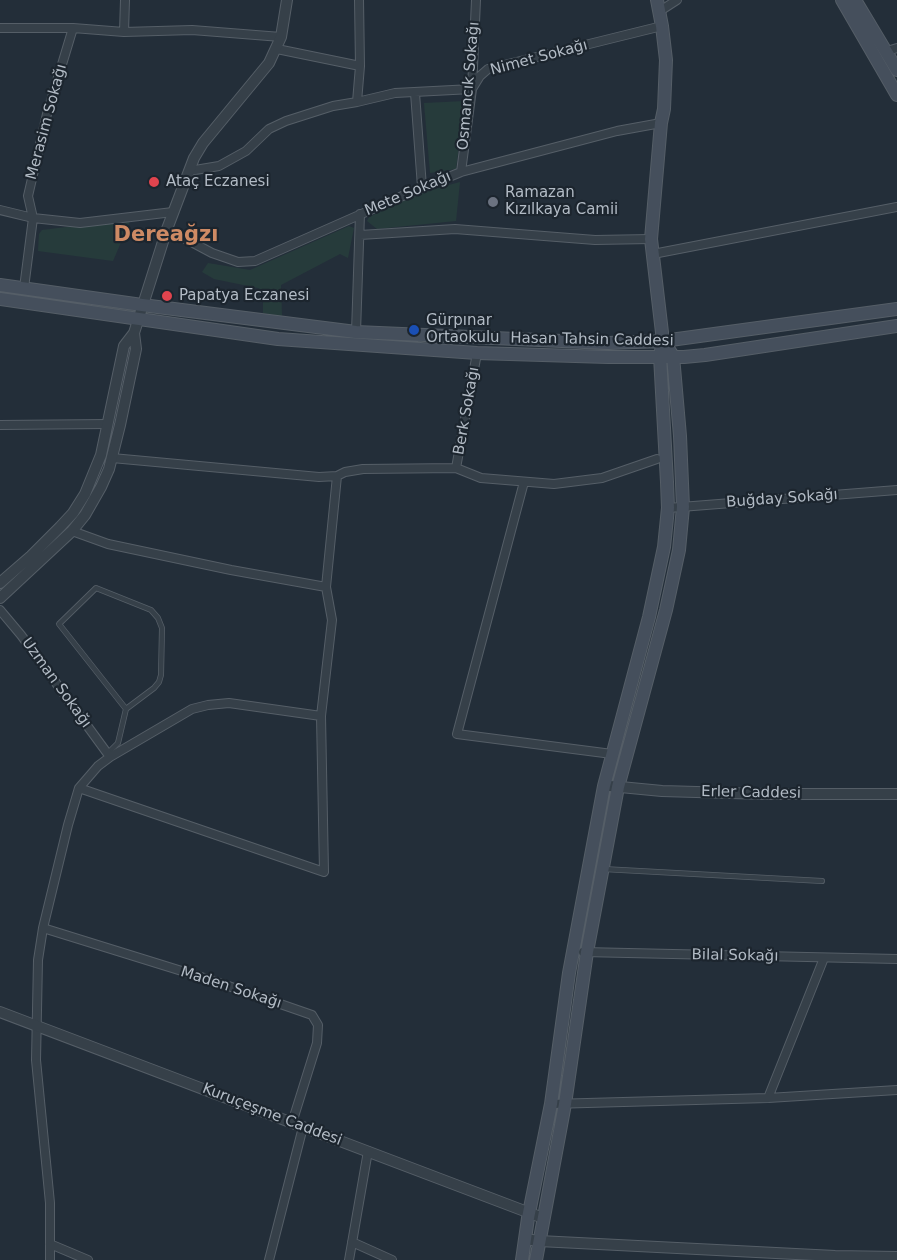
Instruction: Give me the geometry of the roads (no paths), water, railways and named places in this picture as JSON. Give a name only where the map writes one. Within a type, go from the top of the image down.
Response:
[{"type":"main road","points":[[842,0],[897,95]]},
{"type":"main road","points":[[855,0],[892,50],[897,70]]},
{"type":"main road","points":[[536,1260],[565,1104],[587,952],[618,787],[666,610],[679,550],[683,483],[651,239],[664,109],[666,60],[658,5]]},
{"type":"main road","name":"Hasan Tahsin Caddesi","points":[[0,285],[356,332],[608,343],[663,341],[897,309]]},
{"type":"main road","name":"Hasan Tahsin Caddesi","points":[[0,299],[278,339],[477,353],[608,357],[705,355],[897,326]]},
{"type":"main road","points":[[522,1260],[551,1104],[573,951],[604,786],[649,617],[664,548],[668,508],[667,356]]},
{"type":"street","points":[[124,32],[125,0]]},
{"type":"street","points":[[0,598],[72,531],[100,487],[136,350],[134,333],[137,319],[173,212],[194,158],[203,143],[269,63],[281,37],[287,0]]},
{"type":"street","points":[[357,102],[360,66],[359,0]]},
{"type":"street","name":"Osmancık Sokağı","points":[[461,172],[472,89],[476,0]]},
{"type":"street","points":[[658,5],[677,0]]},
{"type":"street","name":"Nimet Sokağı","points":[[472,89],[480,76],[488,69],[662,26]]},
{"type":"street","points":[[0,28],[73,28],[124,32],[192,30],[281,37]]},
{"type":"street","name":"Merasim Sokağı","points":[[24,288],[33,218],[28,196],[47,114],[73,28]]},
{"type":"street","points":[[277,48],[360,66]]},
{"type":"street","points":[[189,171],[219,166],[246,151],[269,129],[333,106],[396,93],[472,89]]},
{"type":"street","points":[[415,93],[422,187]]},
{"type":"street","name":"Mete Sokağı","points":[[167,229],[212,253],[238,262],[255,261],[461,172],[616,130],[661,123]]},
{"type":"street","points":[[653,254],[897,207]]},
{"type":"street","points":[[0,210],[33,218],[80,223],[173,212]]},
{"type":"street","points":[[356,332],[360,214]]},
{"type":"street","points":[[360,235],[455,229],[595,240],[651,239]]},
{"type":"street","points":[[0,583],[32,556],[73,513],[106,458],[108,424],[124,346],[134,333]]},
{"type":"street","name":"Berk Sokağı","points":[[456,468],[477,353]]},
{"type":"street","points":[[0,425],[108,424]]},
{"type":"street","points":[[106,458],[320,477],[338,476],[345,472],[363,469],[456,468],[481,478],[554,484],[602,478],[657,459]]},
{"type":"street","points":[[79,788],[324,872],[321,716],[332,620],[326,586],[338,476]]},
{"type":"street","points":[[524,482],[457,734],[612,754]]},
{"type":"street","name":"Buğday Sokağı","points":[[668,508],[897,490]]},
{"type":"street","points":[[72,531],[108,544],[231,570],[326,586]]},
{"type":"street","name":"Uzman Sokağı","points":[[0,610],[109,755]]},
{"type":"street","points":[[50,1260],[50,1203],[36,1060],[38,960],[43,928],[79,788],[109,755],[192,709],[208,705],[229,704],[321,716]]},
{"type":"street","name":"Erler Caddesi","points":[[604,786],[662,791],[765,794],[897,794]]},
{"type":"street","name":"Maden Sokağı","points":[[43,928],[214,981],[312,1015],[318,1025],[317,1043],[298,1125]]},
{"type":"street","name":"Bilal Sokağı","points":[[573,951],[897,959]]},
{"type":"street","points":[[768,1098],[824,958]]},
{"type":"street","name":"Kuruçeşme Caddesi","points":[[0,1012],[543,1218]]},
{"type":"street","points":[[551,1104],[768,1098],[897,1089]]},
{"type":"street","points":[[269,1260],[298,1125]]},
{"type":"street","points":[[349,1260],[368,1151]]},
{"type":"street","points":[[525,1239],[834,1258],[897,1257]]},
{"type":"street","points":[[352,1242],[392,1260]]},
{"type":"street","points":[[50,1244],[88,1260]]},
{"type":"lane","points":[[109,755],[118,743],[126,709],[159,682],[162,628],[158,618],[151,610],[96,588],[58,624],[126,709]]},
{"type":"lane","points":[[602,869],[822,881]]},
{"type":"place","name":"Ataç Eczanesi","points":[[154,182]]},
{"type":"place","name":"Ramazan Kızılkaya Camii","points":[[493,202]]},
{"type":"place","name":"Papatya Eczanesi","points":[[167,296]]},
{"type":"place","name":"Gürpınar Ortaokulu","points":[[414,330]]},
{"type":"district","name":"Dereağzı","points":[[166,236]]}]
